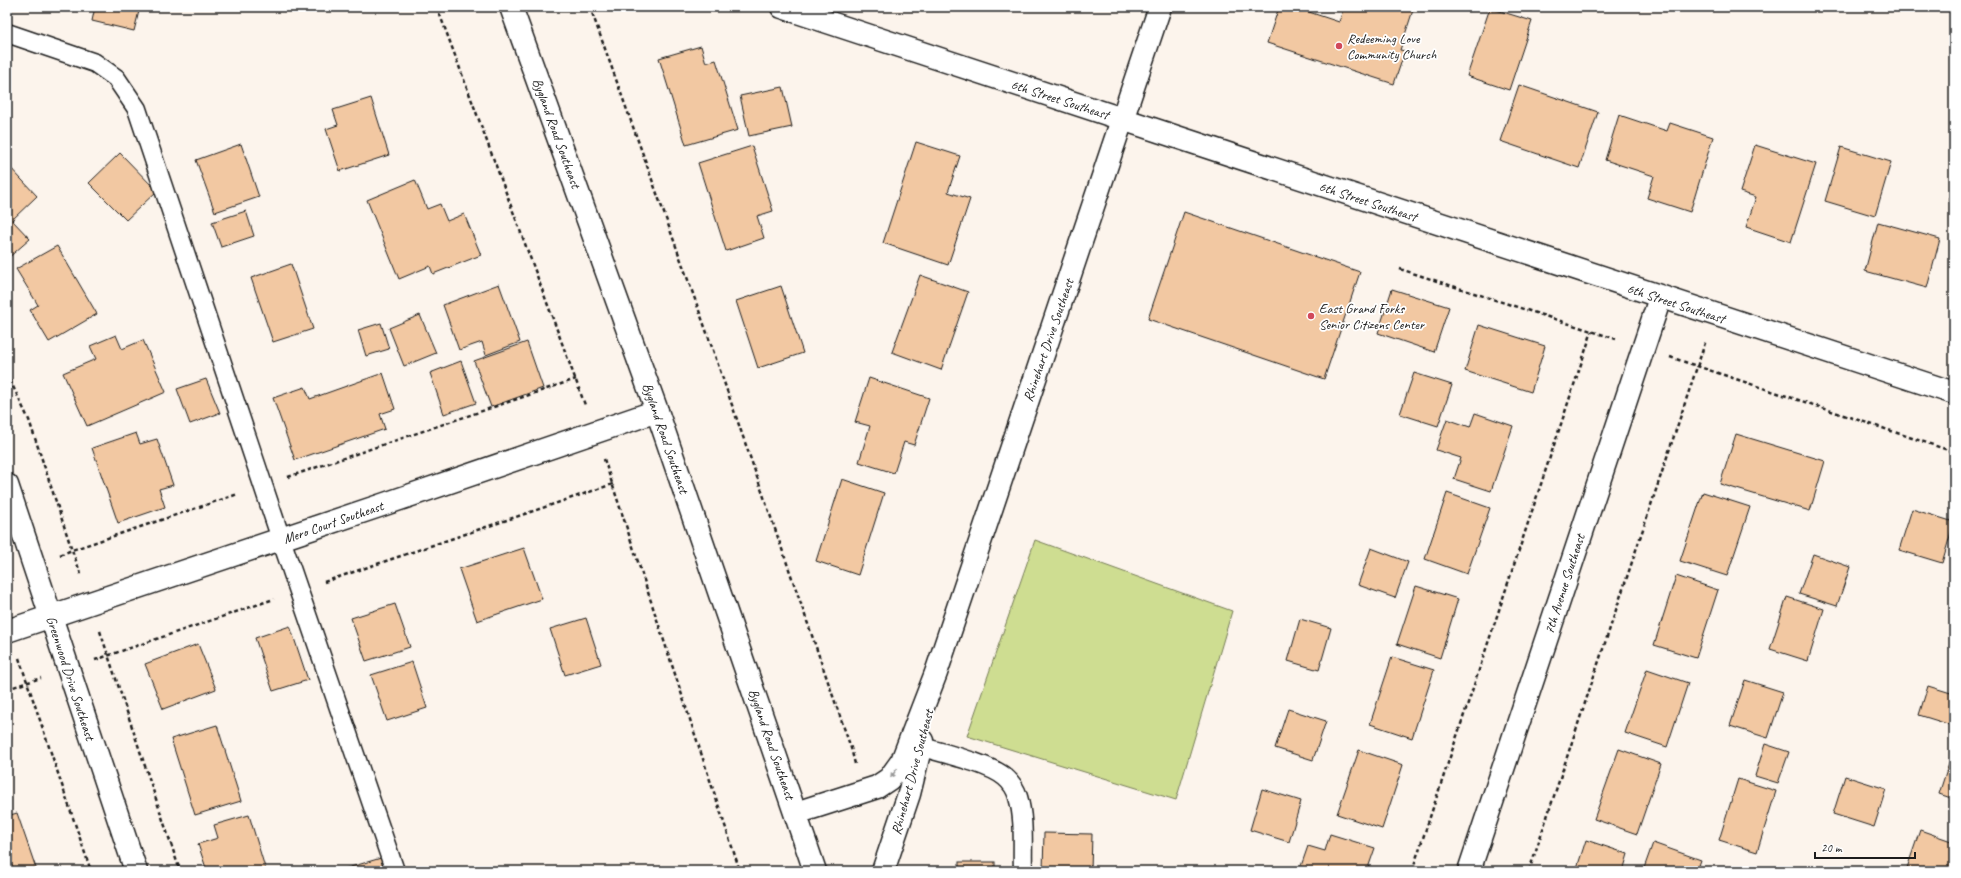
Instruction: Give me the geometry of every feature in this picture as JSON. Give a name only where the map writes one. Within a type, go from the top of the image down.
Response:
[{"type":"street","name":"Bygland Road Southeast","points":[[511,7],[657,411],[815,871]]},
{"type":"street","name":"6th Street Southeast","points":[[782,7],[1954,394]]},
{"type":"street","name":"Rhinehart Drive Southeast","points":[[883,871],[909,794],[915,745],[936,673],[1160,7]]},
{"type":"street","name":"7th Avenue Southeast","points":[[1469,871],[1660,298]]},
{"type":"street","name":"Mero Court Southeast","points":[[8,630],[657,411]]},
{"type":"street","name":"Greenwood Drive Southeast","points":[[7,485],[136,871]]},
{"type":"street","name":"Rhinehart Drive Southeast","points":[[796,813],[877,787],[889,780],[915,745]]},
{"type":"lane","points":[[7,33],[95,63],[116,78],[137,109],[262,486],[395,871]]},
{"type":"lane","points":[[915,745],[990,768],[1005,776],[1012,784],[1018,797],[1020,811],[1023,871]]},
{"type":"path","points":[[590,7],[706,330],[851,748],[862,792]]},
{"type":"path","points":[[1400,269],[1592,331],[1954,452]]},
{"type":"path","points":[[1529,871],[1698,367],[1714,315]]},
{"type":"path","points":[[1412,871],[1592,331]]},
{"type":"path","points":[[7,374],[29,420],[72,550],[576,379]]},
{"type":"path","points":[[8,630],[92,871]]},
{"type":"path","points":[[107,655],[180,871]]},
{"type":"green space","points":[[1035,540],[1232,611],[1176,800],[967,736]]},
{"type":"building","points":[[7,7],[11,7],[9,12],[7,12]]},
{"type":"building","points":[[95,7],[140,7],[134,31],[92,21]]},
{"type":"building","name":"Redeeming Love Community Church","points":[[1279,7],[1294,7],[1339,22],[1344,7],[1414,7],[1400,50],[1405,51],[1394,84],[1267,43]]},
{"type":"building","points":[[1490,8],[1532,21],[1509,90],[1467,76]]},
{"type":"building","points":[[701,46],[706,63],[716,60],[738,130],[686,145],[659,58]]},
{"type":"building","points":[[1519,85],[1598,112],[1579,168],[1500,141]]},
{"type":"building","points":[[783,87],[792,127],[749,136],[740,96]]},
{"type":"building","points":[[371,98],[389,155],[340,171],[326,129],[338,125],[333,110]]},
{"type":"building","points":[[1619,115],[1667,131],[1670,123],[1713,137],[1690,212],[1647,198],[1654,176],[1605,160]]},
{"type":"building","points":[[916,142],[960,156],[948,192],[970,199],[948,265],[883,243]]},
{"type":"building","points":[[241,144],[259,197],[215,212],[196,160]]},
{"type":"building","points":[[1755,145],[1816,164],[1791,242],[1746,227],[1756,197],[1740,192]]},
{"type":"building","points":[[752,146],[773,211],[757,216],[764,238],[726,251],[698,163]]},
{"type":"building","points":[[1841,147],[1891,162],[1875,216],[1825,201]]},
{"type":"building","points":[[120,153],[157,191],[126,220],[89,183]]},
{"type":"building","points":[[7,164],[37,196],[12,220],[30,239],[7,259]]},
{"type":"building","points":[[415,180],[427,209],[440,204],[447,221],[464,214],[481,255],[433,274],[430,266],[399,279],[367,200]]},
{"type":"building","points":[[1954,194],[1954,208],[1948,199]]},
{"type":"building","points":[[246,211],[254,236],[221,247],[212,222]]},
{"type":"building","points":[[1184,212],[1360,272],[1324,379],[1148,319]]},
{"type":"building","points":[[1878,222],[1940,239],[1927,288],[1865,271]]},
{"type":"building","points":[[57,246],[97,314],[49,342],[30,310],[38,305],[16,269]]},
{"type":"building","points":[[291,264],[313,329],[273,342],[251,278]]},
{"type":"building","points":[[920,275],[968,292],[941,370],[892,352]]},
{"type":"building","points":[[499,284],[520,342],[486,355],[482,342],[459,350],[443,305]]},
{"type":"building","points":[[781,286],[803,353],[758,368],[736,301]]},
{"type":"building","points":[[1392,289],[1449,307],[1434,352],[1378,333]]},
{"type":"building","points":[[420,315],[436,353],[404,366],[389,328]]},
{"type":"building","points":[[381,323],[389,349],[366,356],[358,330]]},
{"type":"building","points":[[1479,325],[1545,346],[1531,392],[1465,371]]},
{"type":"building","points":[[116,335],[122,349],[143,340],[166,392],[87,426],[63,373],[96,359],[90,346]]},
{"type":"building","points":[[527,342],[543,388],[491,407],[474,361]]},
{"type":"building","points":[[461,361],[476,403],[444,414],[430,373]]},
{"type":"building","points":[[383,373],[395,409],[380,414],[385,429],[295,460],[273,398],[305,387],[310,399]]},
{"type":"building","points":[[1414,373],[1452,385],[1438,426],[1400,414]]},
{"type":"building","points":[[869,378],[929,398],[914,445],[904,442],[894,473],[859,462],[870,426],[855,422]]},
{"type":"building","points":[[206,379],[220,413],[190,424],[177,389]]},
{"type":"building","points":[[1475,413],[1513,426],[1491,491],[1454,479],[1461,458],[1436,450],[1447,419],[1470,427]]},
{"type":"building","points":[[136,433],[140,444],[157,439],[173,485],[159,489],[165,507],[118,523],[92,448]]},
{"type":"building","points":[[1736,434],[1825,461],[1810,511],[1720,484]]},
{"type":"building","points":[[842,479],[884,493],[858,575],[816,561]]},
{"type":"building","points":[[1703,492],[1750,507],[1727,576],[1680,561]]},
{"type":"building","points":[[1447,493],[1490,508],[1467,574],[1425,559]]},
{"type":"building","points":[[1912,509],[1954,522],[1942,563],[1899,550]]},
{"type":"building","points":[[524,548],[542,599],[477,621],[459,569]]},
{"type":"building","points":[[1371,548],[1408,562],[1395,598],[1358,585]]},
{"type":"building","points":[[1813,554],[1850,567],[1837,606],[1799,594]]},
{"type":"building","points":[[1676,576],[1718,590],[1696,658],[1654,645]]},
{"type":"building","points":[[1416,586],[1458,599],[1440,658],[1397,644]]},
{"type":"building","points":[[1787,597],[1824,609],[1808,661],[1770,649]]},
{"type":"building","points":[[395,604],[410,647],[366,661],[351,618]]},
{"type":"building","points":[[586,618],[601,664],[565,675],[550,629]]},
{"type":"building","points":[[1300,619],[1331,628],[1319,670],[1288,661]]},
{"type":"building","points":[[290,626],[308,680],[273,691],[255,638]]},
{"type":"building","points":[[198,644],[216,689],[163,709],[145,664]]},
{"type":"building","points":[[1392,657],[1434,670],[1412,738],[1370,724]]},
{"type":"building","points":[[412,662],[427,708],[387,721],[371,675]]},
{"type":"building","points":[[1647,669],[1688,683],[1667,747],[1625,733]]},
{"type":"building","points":[[1745,680],[1783,692],[1768,738],[1730,726]]},
{"type":"building","points":[[1928,686],[1954,694],[1954,726],[1919,715]]},
{"type":"building","points":[[1288,709],[1326,721],[1313,760],[1275,748]]},
{"type":"building","points":[[217,725],[241,801],[195,815],[171,739]]},
{"type":"building","points":[[1765,744],[1789,752],[1778,783],[1755,776]]},
{"type":"building","points":[[1954,747],[1954,799],[1939,794]]},
{"type":"building","points":[[1619,749],[1661,764],[1637,834],[1594,819]]},
{"type":"building","points":[[1359,750],[1403,765],[1382,829],[1337,814]]},
{"type":"building","points":[[1845,776],[1886,789],[1874,827],[1833,814]]},
{"type":"building","points":[[1738,779],[1776,791],[1757,852],[1719,840]]},
{"type":"building","points":[[1262,789],[1301,801],[1289,842],[1250,830]]},
{"type":"building","points":[[17,813],[37,871],[7,871],[7,816]]},
{"type":"building","points":[[249,815],[266,871],[207,871],[198,844],[218,838],[214,825]]},
{"type":"building","points":[[1920,830],[1954,842],[1954,859],[1950,871],[1906,871]]},
{"type":"building","points":[[1044,833],[1092,834],[1091,871],[1043,871]]},
{"type":"building","points":[[1330,834],[1375,848],[1367,871],[1305,871],[1300,869],[1308,846],[1325,851]]},
{"type":"building","points":[[1586,840],[1628,854],[1623,871],[1576,871]]},
{"type":"building","points":[[1653,843],[1701,860],[1697,871],[1643,871]]},
{"type":"building","points":[[381,858],[385,871],[337,871]]},
{"type":"building","points":[[959,862],[995,862],[995,871],[959,871]]},
{"type":"place","name":"Redeeming Love Community Church","points":[[1339,46]]},
{"type":"place","name":"East Grand Forks Senior Citizens Center","points":[[1311,316]]}]
